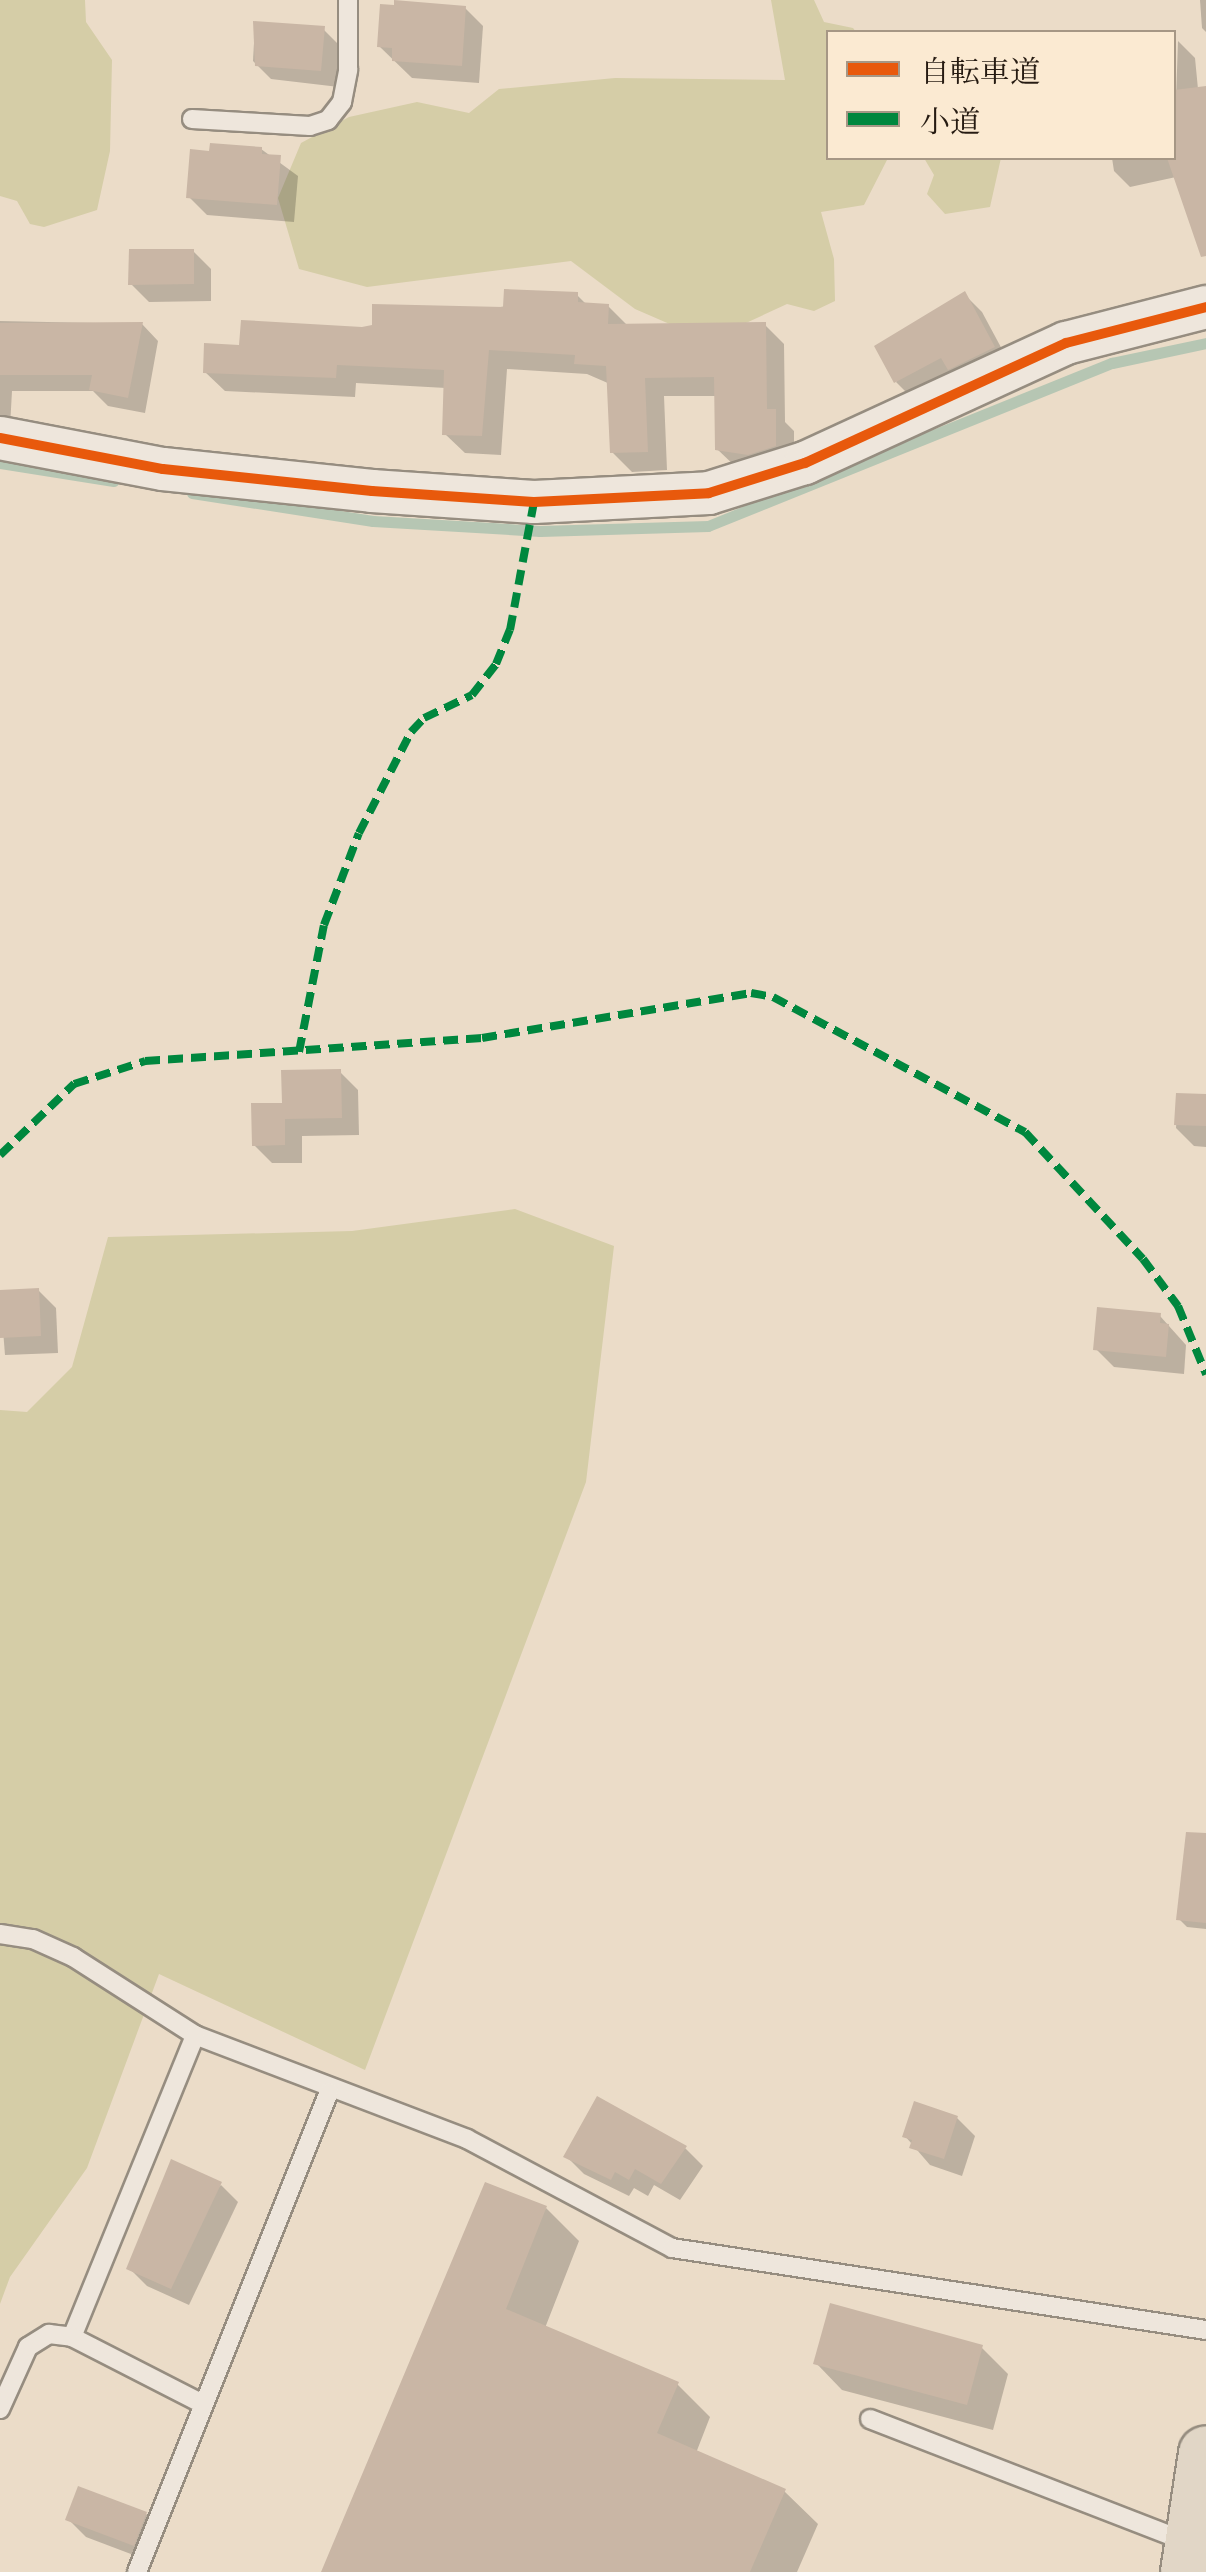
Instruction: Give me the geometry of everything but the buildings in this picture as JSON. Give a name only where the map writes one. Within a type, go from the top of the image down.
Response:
[{"type":"highway","points":[[1190,2558],[1206,2453]]},
{"type":"street","points":[[0,438],[162,470],[372,491],[534,502],[678,496],[805,464],[1066,343],[1206,307]]},
{"type":"lane","points":[[192,120],[310,126],[328,120],[342,102],[348,70],[348,0]]},
{"type":"lane","points":[[0,1934],[34,1939],[73,1957],[195,2035],[329,2092],[467,2139],[672,2248],[1206,2330]]},
{"type":"lane","points":[[72,2337],[195,2035]]},
{"type":"lane","points":[[138,2572],[329,2092]]},
{"type":"lane","points":[[0,2409],[28,2347],[48,2334],[72,2337],[203,2404]]},
{"type":"lane","points":[[870,2419],[1190,2558]]},
{"type":"shaded area","points":[[0,0],[85,0],[86,22],[112,60],[110,151],[97,210],[44,227],[30,224],[17,201],[0,196]]},
{"type":"shaded area","points":[[771,0],[814,0],[824,22],[854,30],[826,30],[826,160],[887,160],[864,205],[821,212],[834,259],[835,301],[814,311],[787,304],[746,323],[688,332],[635,309],[571,261],[367,287],[299,269],[278,198],[301,143],[349,117],[417,102],[469,113],[499,89],[615,78],[785,80]]},
{"type":"shaded area","points":[[925,160],[1001,160],[990,207],[945,214],[927,194],[934,175]]},
{"type":"shaded area","points":[[515,1209],[614,1246],[586,1482],[365,2070],[159,1974],[87,2168],[10,2277],[0,2304],[0,1410],[27,1412],[72,1367],[108,1237],[352,1231]]},
{"type":"waterway","points":[[192,493],[373,521],[540,531],[708,526],[1112,363],[1206,343]]},
{"type":"waterway","points":[[0,463],[114,481]]},
{"type":"marked path","points":[[299,1052],[324,925],[359,833],[411,732],[424,718],[472,695],[496,664],[510,630],[534,502]]},
{"type":"marked path","points":[[0,1155],[74,1084],[145,1061],[482,1038],[751,993],[773,997],[1025,1132],[1143,1259],[1178,1306],[1206,1374]]},
{"type":"cycle path","points":[[0,438],[163,469],[372,491],[534,502],[709,493],[805,463],[1066,343],[1206,307]]}]
